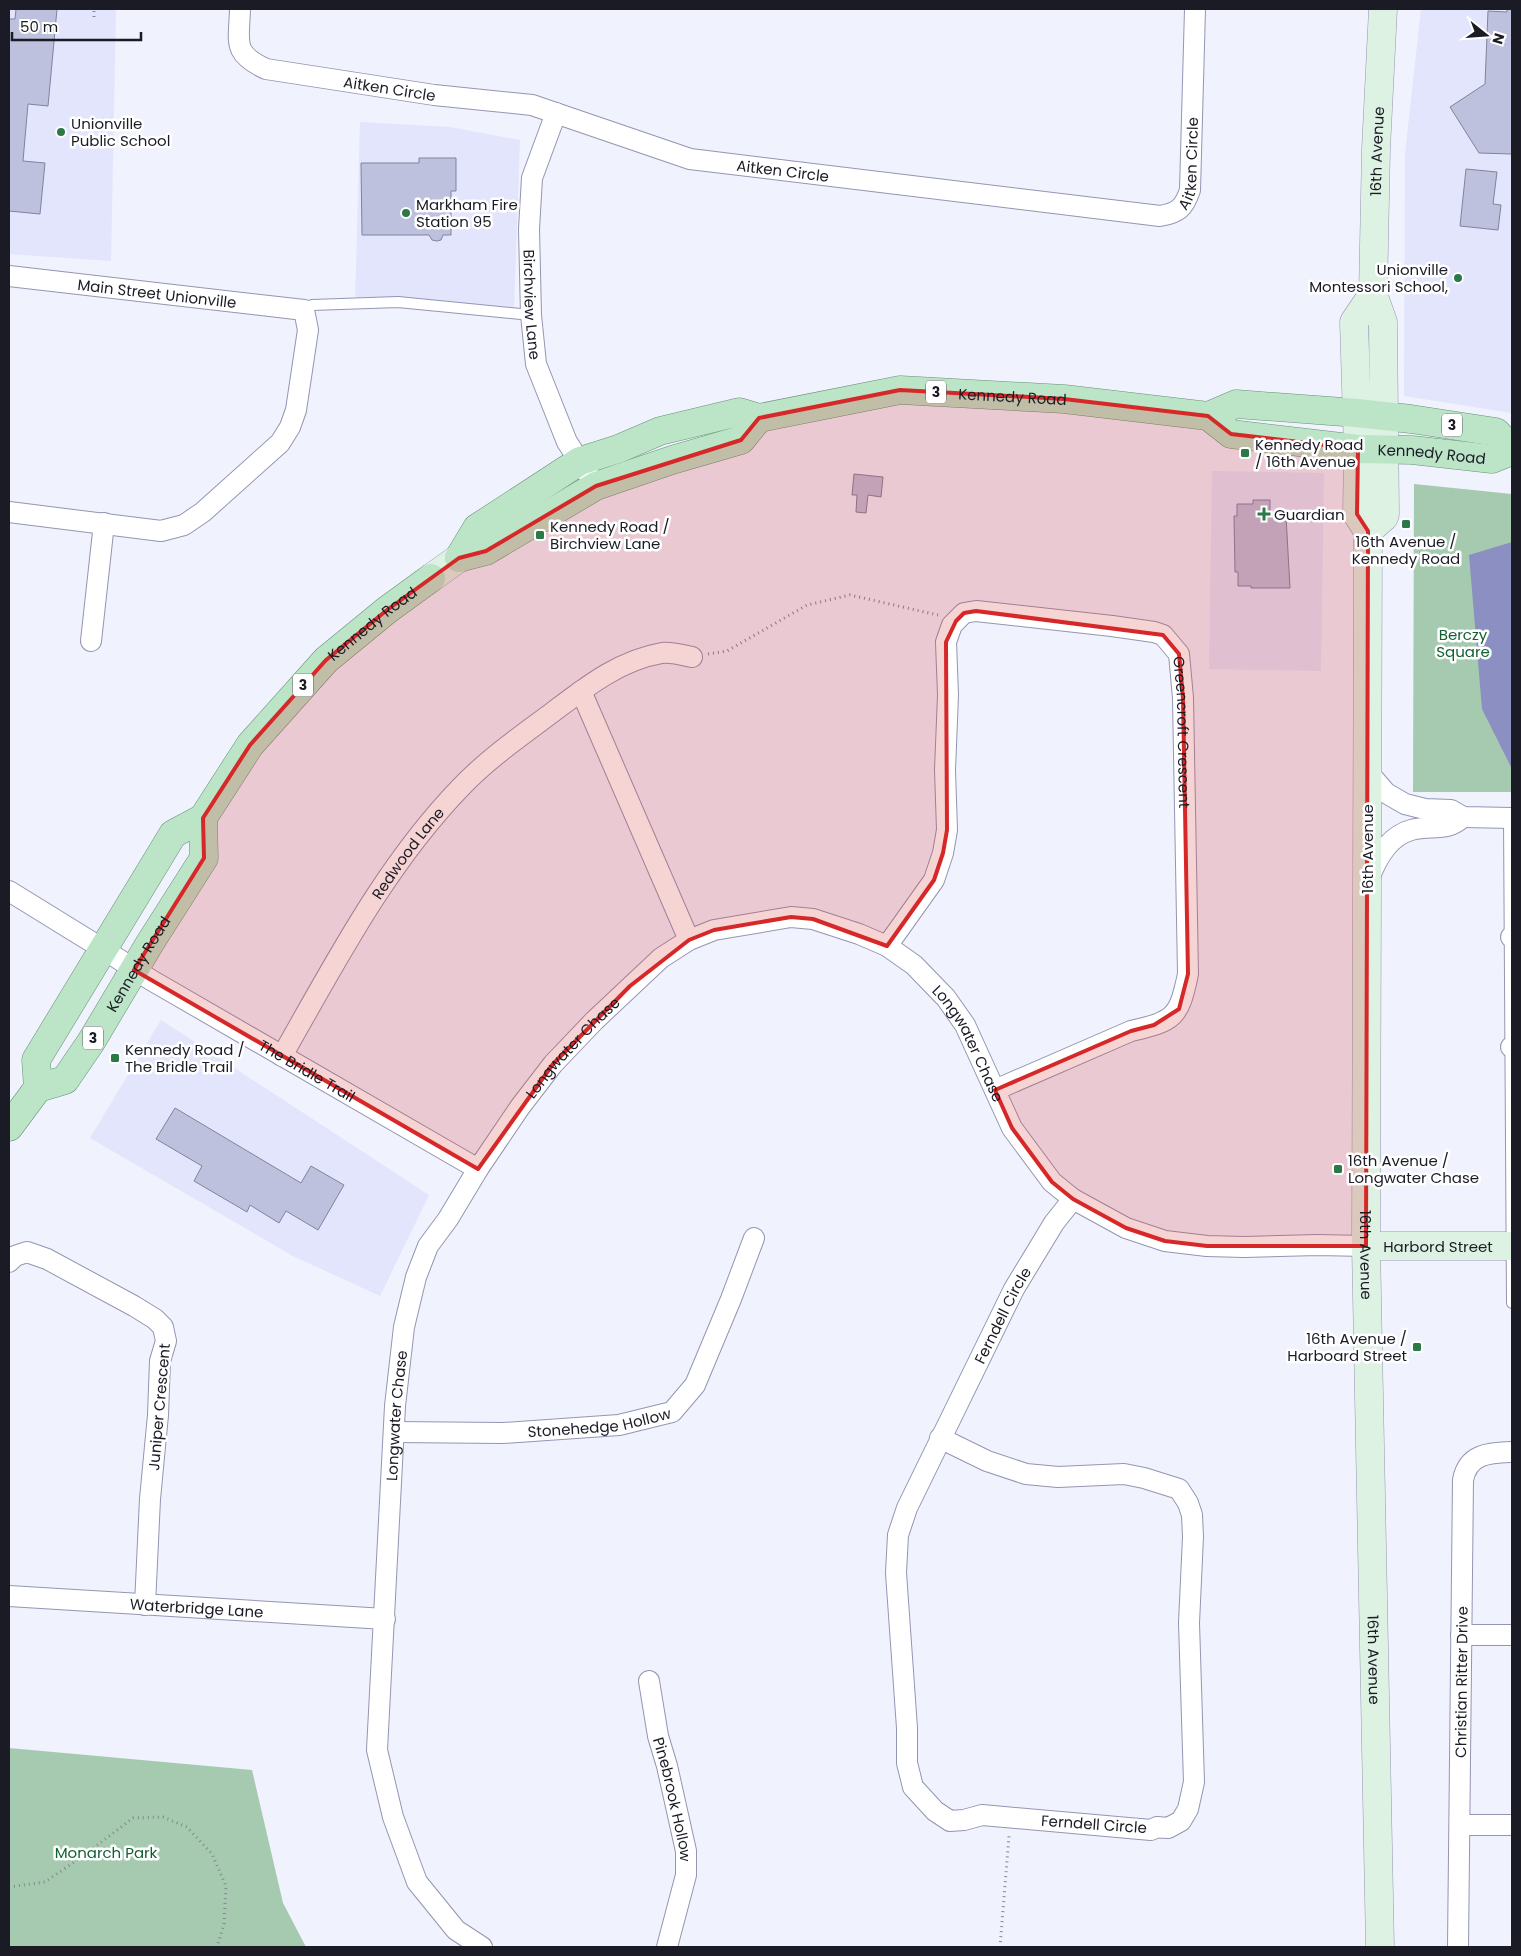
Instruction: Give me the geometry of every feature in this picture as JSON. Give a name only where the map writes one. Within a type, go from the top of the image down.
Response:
[{"type":"main road","name":"16th Avenue","points":[[1380,1947],[1366,1246],[1368,531],[1357,514],[1371,449],[1384,417],[1383,322],[1373,294],[1376,149],[1384,9]]},
{"type":"main road","name":"16th Avenue","points":[[1371,449],[1357,413],[1354,322],[1373,294]]},
{"type":"main road","name":"Kennedy Road","points":[[459,558],[477,528],[580,461],[660,431],[739,412],[760,418],[900,390],[1064,399],[1208,416],[1236,404],[1357,413],[1412,419],[1496,432],[1512,450],[1492,458],[1412,450],[1371,449],[1231,434],[1208,416]]},
{"type":"main road","name":"Kennedy Road","points":[[203,818],[204,858],[91,1042],[65,1080],[38,1088],[36,1060],[173,834],[203,818],[250,745],[326,660],[387,610],[459,558],[486,551],[596,486],[672,460],[741,440],[760,418]]},
{"type":"main road","points":[[9,1127],[38,1088]]},
{"type":"main road","name":"Harbord Street","points":[[1366,1246],[1512,1246]]},
{"type":"street","name":"Aitken Circle","points":[[240,9],[239,44],[242,53],[250,61],[266,69],[434,95],[532,105],[690,159],[1160,216],[1171,214],[1185,205],[1190,190],[1195,9]]},
{"type":"street","name":"Birchview Lane","points":[[556,113],[532,178],[529,229],[531,315],[536,364],[567,442],[596,486]]},
{"type":"street","name":"Main Street Unionville","points":[[9,276],[304,310]]},
{"type":"street","points":[[9,512],[161,531],[184,525],[202,512],[280,443],[290,427],[296,410],[308,330],[304,310]]},
{"type":"street","points":[[91,642],[104,523]]},
{"type":"street","name":"Greencroft Crescent","points":[[956,621],[964,613],[976,611],[1112,626],[1163,635],[1179,654],[1183,698],[1188,974],[1179,1009],[1171,1017],[1154,1026],[1131,1031],[995,1090]]},
{"type":"street","points":[[888,946],[934,880],[948,830],[946,642],[952,625],[956,621]]},
{"type":"street","name":"Redwood Lane","points":[[282,1056],[344,947],[384,884],[420,833],[463,785],[516,740],[605,674],[634,662],[664,653],[692,657]]},
{"type":"street","points":[[581,691],[688,940]]},
{"type":"street","points":[[1367,771],[1386,794],[1404,804],[1425,809],[1450,810],[1463,817],[1511,818]]},
{"type":"street","points":[[1367,884],[1374,865],[1390,842],[1410,830],[1454,825],[1463,817]]},
{"type":"street","name":"The Bridle Trail","points":[[9,892],[134,970],[478,1170]]},
{"type":"street","name":"Longwater Chase","points":[[482,1947],[456,1930],[417,1882],[393,1817],[377,1750],[395,1406],[404,1327],[416,1277],[428,1246],[448,1219],[520,1107],[553,1064],[630,986],[661,958],[688,940],[714,930],[791,917],[812,918],[859,934],[888,946],[914,965],[946,998],[965,1026],[1012,1128],[1052,1182],[1073,1199],[1126,1228],[1165,1241],[1244,1248],[1272,1246],[1366,1246]]},
{"type":"street","name":"Ferndell Circle","points":[[940,1438],[987,1461],[1026,1474],[1058,1476],[1124,1474],[1144,1478],[1178,1489],[1188,1503],[1192,1515],[1189,1623],[1194,1782],[1188,1810],[1181,1821],[1168,1828],[1157,1827],[1151,1830],[982,1815],[964,1820],[950,1821],[935,1811],[913,1787],[907,1764],[908,1728],[896,1573],[898,1535],[906,1508],[940,1438],[1014,1288],[1054,1223],[1073,1199]]},
{"type":"street","name":"Stonehedge Hollow","points":[[394,1432],[503,1433],[619,1425],[672,1412],[695,1385],[754,1238]]},
{"type":"street","name":"Juniper Crescent","points":[[9,1262],[15,1256],[28,1252],[47,1259],[155,1318],[163,1327],[166,1341],[160,1361],[158,1415],[150,1499],[145,1606]]},
{"type":"street","name":"Christian Ritter Drive","points":[[1458,1947],[1464,1474],[1471,1462],[1482,1454],[1512,1452]]},
{"type":"street","name":"Waterbridge Lane","points":[[9,1596],[145,1606],[384,1619]]},
{"type":"street","points":[[1461,1636],[1512,1636]]},
{"type":"street","name":"Pinebrook Hollow","points":[[649,1681],[658,1736],[667,1766],[686,1851],[686,1875],[667,1947]]},
{"type":"street","points":[[1460,1825],[1512,1825]]},
{"type":"lane","points":[[304,310],[312,305],[398,302],[531,315]]},
{"type":"lane","points":[[1511,818],[1512,1303]]},
{"type":"path","points":[[94,9],[94,17]]},
{"type":"path","points":[[692,657],[727,651],[807,605],[850,595],[922,610],[956,621]]},
{"type":"path","points":[[9,1887],[45,1882],[133,1818],[163,1817],[187,1827],[212,1854],[226,1886],[224,1924],[217,1947]]},
{"type":"path","points":[[1000,1947],[1011,1818]]},
{"type":"highlighted area","points":[[900,390],[1064,399],[1208,416],[1231,434],[1358,449],[1357,514],[1368,531],[1366,1246],[1207,1246],[1165,1241],[1126,1228],[1073,1199],[1052,1182],[1012,1128],[995,1090],[1131,1031],[1154,1025],[1179,1009],[1188,974],[1183,698],[1179,654],[1163,635],[976,611],[964,613],[956,621],[946,642],[947,830],[943,853],[934,880],[887,946],[813,919],[791,917],[714,930],[689,940],[630,986],[553,1064],[478,1169],[134,970],[204,858],[203,818],[250,745],[326,660],[387,610],[459,558],[486,551],[596,486],[741,440],[759,418]]},
{"type":"shaded area","name":"Unionville Public School","points":[[9,9],[116,9],[111,261],[9,254]]},
{"type":"shaded area","name":"Unionville Montessori School,","points":[[1421,9],[1512,9],[1512,413],[1404,396],[1405,154]]},
{"type":"shaded area","points":[[360,122],[450,127],[520,140],[514,309],[355,304]]},
{"type":"shaded area","points":[[1212,471],[1324,473],[1321,671],[1209,669]]},
{"type":"shaded area","points":[[161,1020],[429,1195],[380,1296],[293,1256],[90,1138]]},
{"type":"green space","name":"Berczy Square","points":[[1414,484],[1512,494],[1512,792],[1413,792]]},
{"type":"green space","name":"Monarch Park","points":[[9,1748],[252,1770],[283,1903],[306,1947],[9,1947]]},
{"type":"water","points":[[1512,542],[1512,769],[1482,709],[1469,555]]},
{"type":"building","points":[[16,9],[57,9],[48,106],[28,104],[23,161],[45,163],[40,214],[9,211],[9,19],[15,19]]},
{"type":"building","points":[[1507,9],[1512,9],[1512,154],[1479,153],[1450,107],[1485,84],[1488,11],[1507,12]]},
{"type":"building","name":"Markham Fire Station 95","points":[[419,158],[456,158],[456,191],[451,191],[451,235],[443,235],[441,240],[437,241],[432,240],[429,235],[362,235],[361,163],[419,163]]},
{"type":"building","points":[[1466,169],[1497,172],[1493,204],[1501,205],[1498,230],[1460,226]]},
{"type":"building","points":[[854,474],[883,477],[881,497],[868,495],[866,513],[856,512],[857,495],[852,495]]},
{"type":"building","points":[[1253,500],[1270,500],[1270,516],[1286,516],[1290,588],[1238,586],[1238,572],[1235,572],[1234,516],[1237,516],[1237,504],[1253,504]]},
{"type":"building","points":[[175,1108],[301,1183],[311,1166],[344,1185],[318,1230],[286,1211],[279,1223],[250,1205],[247,1212],[194,1181],[202,1166],[156,1139]]},
{"type":"place","name":"Unionville Public School","points":[[61,132]]},
{"type":"place","name":"Markham Fire Station 95","points":[[406,213]]},
{"type":"place","name":"Unionville Montessori School,","points":[[1458,278]]},
{"type":"place","name":"Kennedy Road / 16th Avenue","points":[[1245,453]]},
{"type":"place","name":"Guardian","points":[[1264,514]]},
{"type":"place","name":"16th Avenue / Kennedy Road","points":[[1406,524]]},
{"type":"place","name":"Kennedy Road / Birchview Lane","points":[[540,535]]},
{"type":"place","name":"Kennedy Road / The Bridle Trail","points":[[115,1058]]},
{"type":"place","name":"16th Avenue / Longwater Chase","points":[[1338,1169]]},
{"type":"place","name":"16th Avenue / Harboard Street","points":[[1417,1347]]}]
